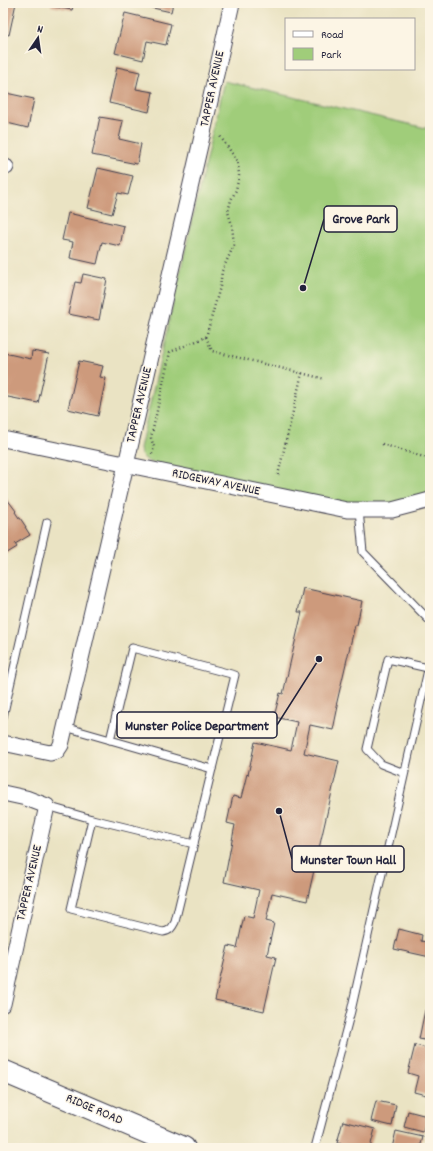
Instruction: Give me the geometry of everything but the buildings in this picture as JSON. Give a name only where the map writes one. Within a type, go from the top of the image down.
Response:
[{"type":"main road","name":"RIDGE ROAD","points":[[3,1072],[184,1148]]},
{"type":"street","name":"TAPPER AVENUE","points":[[3,743],[50,753],[57,751],[61,745],[232,3]]},
{"type":"street","name":"RIDGEWAY AVENUE","points":[[3,439],[347,510],[392,510],[430,500]]},
{"type":"street","points":[[3,793],[26,798],[47,806]]},
{"type":"street","name":"TAPPER AVENUE","points":[[3,1004],[47,806]]},
{"type":"lane","points":[[359,510],[364,552],[430,621]]},
{"type":"lane","points":[[3,717],[47,522]]},
{"type":"lane","points":[[92,819],[71,909],[163,932],[168,931],[172,928],[175,922],[235,675],[132,648],[110,740]]},
{"type":"lane","points":[[315,1148],[350,1011],[429,665],[388,659],[367,749],[381,764],[404,772]]},
{"type":"lane","points":[[65,727],[212,769]]},
{"type":"lane","points":[[47,806],[92,819],[194,844]]},
{"type":"path","points":[[220,136],[238,162],[238,176],[236,190],[231,200],[228,212],[232,225],[234,245],[222,271],[220,287],[206,337],[212,351],[325,379]]},
{"type":"path","points":[[151,457],[154,447],[151,438],[170,352],[206,337]]},
{"type":"path","points":[[278,475],[302,373]]},
{"type":"path","points":[[382,444],[430,459]]},
{"type":"green space","points":[[224,81],[430,129],[430,492],[402,503],[369,509],[149,462],[141,455],[140,448]]},
{"type":"place","name":"Grove Park","points":[[303,288]]},
{"type":"place","name":"Munster Police Department","points":[[319,659]]},
{"type":"place","name":"Munster Town Hall","points":[[279,811]]}]
